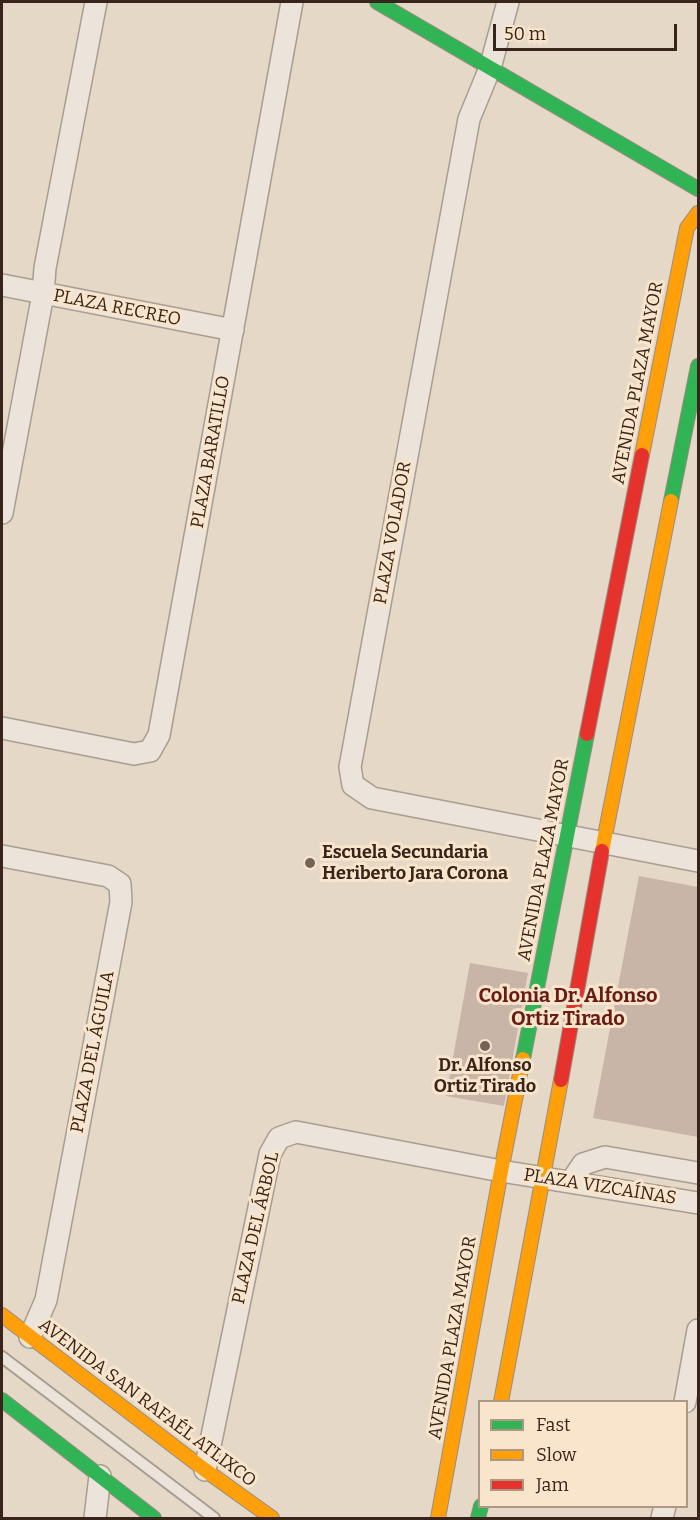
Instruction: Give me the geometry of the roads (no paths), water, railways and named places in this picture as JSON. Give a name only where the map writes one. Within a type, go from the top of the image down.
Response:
[{"type":"street","points":[[2,513],[43,294],[45,268],[96,2]]},
{"type":"street","name":"PLAZA BARATILLO","points":[[2,728],[134,754],[150,751],[159,735],[292,2]]},
{"type":"street","points":[[377,2],[699,189]]},
{"type":"street","name":"PLAZA VOLADOR","points":[[508,2],[490,68],[469,119],[350,767],[354,785],[372,798],[699,861]]},
{"type":"street","name":"AVENIDA PLAZA MAYOR","points":[[438,1518],[501,1171],[687,228],[699,213]]},
{"type":"street","name":"PLAZA RECREO","points":[[2,285],[233,330]]},
{"type":"street","points":[[501,1400],[604,842],[699,366]]},
{"type":"street","name":"PLAZA DEL ÁGUILA","points":[[2,856],[108,876],[120,884],[122,902],[46,1300],[30,1337]]},
{"type":"street","name":"PLAZA DEL ÁRBOL","points":[[205,1470],[270,1154],[279,1138],[296,1132],[501,1171]]},
{"type":"street","points":[[571,1182],[583,1164],[605,1157],[699,1173]]},
{"type":"street","name":"PLAZA VIZCAÍNAS","points":[[501,1171],[699,1203]]},
{"type":"street","name":"AVENIDA SAN RAFAÉL ATLIXCO","points":[[2,1315],[205,1470],[272,1518]]},
{"type":"street","points":[[685,1400],[699,1330]]},
{"type":"street","points":[[2,1400],[154,1518]]},
{"type":"street","points":[[95,1518],[100,1476]]},
{"type":"lane","points":[[2,1357],[214,1518]]},
{"type":"place","name":"Escuela Secundaria Heriberto Jara Corona","points":[[310,863]]},
{"type":"place","name":"Dr. Alfonso Ortiz Tirado","points":[[485,1046]]},
{"type":"district","name":"Colonia Dr. Alfonso Ortiz Tirado","points":[[568,1008]]}]
